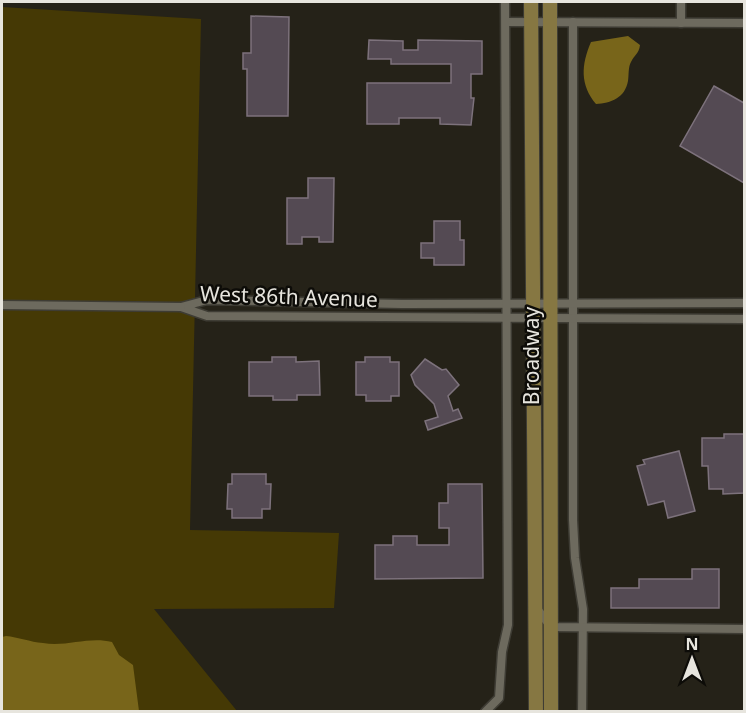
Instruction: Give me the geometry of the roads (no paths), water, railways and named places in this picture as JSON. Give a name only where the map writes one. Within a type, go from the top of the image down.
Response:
[{"type":"main road","name":"Broadway","points":[[531,2],[536,711]]},
{"type":"main road","name":"Broadway","points":[[550,2],[551,711]]},
{"type":"street","points":[[485,711],[499,698],[502,652],[508,625],[505,2]]},
{"type":"street","points":[[681,2],[681,22]]},
{"type":"street","points":[[506,22],[744,23]]},
{"type":"street","points":[[573,22],[573,520],[575,558],[583,609],[582,711]]},
{"type":"street","name":"West 86th Avenue","points":[[182,307],[207,300],[744,303]]},
{"type":"street","points":[[2,305],[182,307]]},
{"type":"street","name":"West 86th Avenue","points":[[182,307],[207,316],[552,320],[744,319]]},
{"type":"street","points":[[535,602],[540,615],[551,627],[744,629]]}]
